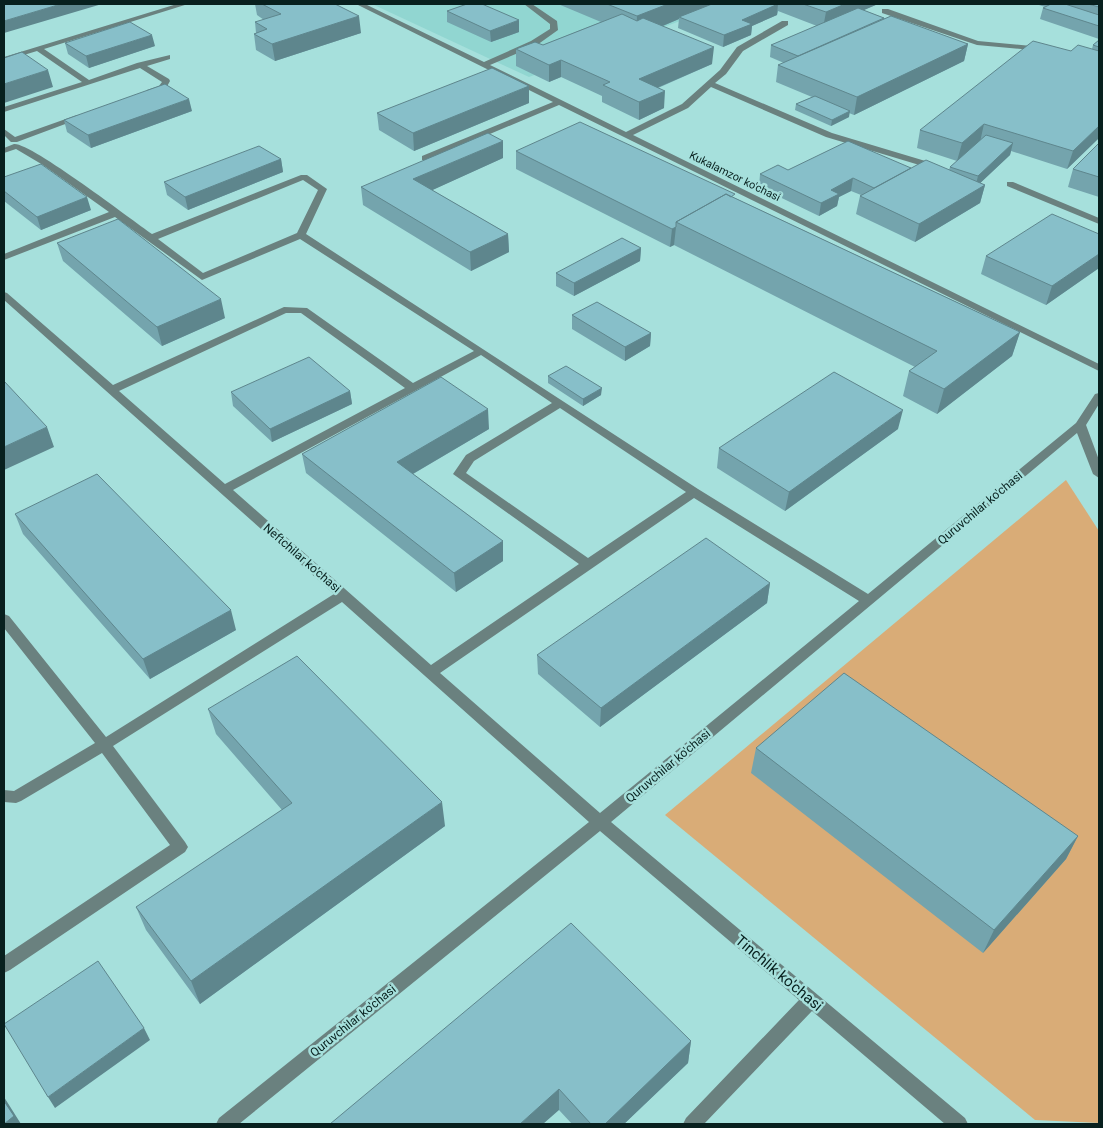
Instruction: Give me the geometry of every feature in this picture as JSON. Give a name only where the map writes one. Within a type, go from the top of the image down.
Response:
[{"type":"street","points":[[4,59],[184,4]]},
{"type":"street","name":"Kukalamzor ko'chasi","points":[[360,4],[1099,368]]},
{"type":"street","points":[[484,65],[534,43],[554,30],[554,23],[528,4]]},
{"type":"street","points":[[886,11],[977,43],[1032,47],[1052,52]]},
{"type":"street","points":[[626,135],[685,106],[723,72],[740,49],[785,23]]},
{"type":"street","points":[[38,49],[87,82]]},
{"type":"street","points":[[4,110],[167,57]]},
{"type":"street","points":[[140,65],[166,81],[162,88],[144,94]]},
{"type":"street","points":[[710,84],[829,135],[929,165]]},
{"type":"street","points":[[425,158],[560,102]]},
{"type":"street","points":[[4,151],[15,143],[88,114]]},
{"type":"street","points":[[4,132],[15,143],[46,162],[202,277],[301,235],[323,189],[304,177],[151,238]]},
{"type":"street","points":[[1010,184],[1099,221]]},
{"type":"street","points":[[4,257],[116,214]]},
{"type":"street","points":[[301,235],[694,492],[868,600]]},
{"type":"street","name":"Neftchilar ko'chasi","points":[[4,295],[600,822]]},
{"type":"street","points":[[111,390],[284,310],[303,310],[414,389]]},
{"type":"street","points":[[224,490],[414,389],[481,351]]},
{"type":"street","name":"Quruvchilar ko'chasi","points":[[225,1124],[600,822],[1080,425],[1099,396]]},
{"type":"street","points":[[560,403],[470,458],[459,474],[588,564]]},
{"type":"street","points":[[1080,425],[1093,445],[1099,474]]},
{"type":"street","points":[[431,672],[694,492]]},
{"type":"street","points":[[4,796],[16,796],[104,745],[343,594]]},
{"type":"street","points":[[4,619],[104,745],[180,847],[4,965]]},
{"type":"street","name":"Tinchlik ko'chasi","points":[[600,822],[959,1124]]},
{"type":"street","points":[[692,1124],[811,1000]]},
{"type":"shaded area","points":[[372,4],[726,4],[529,77]]},
{"type":"shaded area","points":[[1066,480],[1099,531],[1099,1123],[1035,1120],[665,815]]},
{"type":"building","points":[[4,4],[61,4],[4,21]]},
{"type":"building","points":[[262,4],[335,4],[359,16],[272,44],[254,34],[267,29],[255,22],[281,14]]},
{"type":"building","points":[[467,4],[482,4],[519,20],[490,31],[447,11]]},
{"type":"building","points":[[607,4],[668,4],[637,16]]},
{"type":"building","points":[[712,4],[778,4],[742,20],[752,24],[724,35],[679,17]]},
{"type":"building","points":[[803,4],[845,4],[826,12]]},
{"type":"building","points":[[1051,4],[1065,4],[1099,15],[1099,26],[1043,8]]},
{"type":"building","points":[[1088,4],[1099,4],[1099,7]]},
{"type":"building","points":[[858,8],[884,18],[798,56],[771,45]]},
{"type":"building","points":[[622,14],[637,21],[643,18],[714,47],[639,79],[665,91],[639,102],[603,85],[610,82],[561,60],[549,65],[516,49],[535,42],[543,45]]},
{"type":"building","points":[[891,16],[968,44],[857,97],[778,65]]},
{"type":"building","points":[[130,22],[152,35],[86,56],[65,43]]},
{"type":"building","points":[[1099,40],[1099,47],[1093,45]]},
{"type":"building","points":[[1033,41],[1071,51],[1078,45],[1099,51],[1099,126],[1073,151],[984,124],[962,143],[920,130]]},
{"type":"building","points":[[22,52],[48,70],[4,84],[4,58]]},
{"type":"building","points":[[492,68],[529,86],[413,133],[377,113]]},
{"type":"building","points":[[165,84],[189,99],[88,135],[64,120]]},
{"type":"building","points":[[815,96],[850,111],[832,120],[796,104]]},
{"type":"building","points":[[580,122],[735,194],[731,197],[726,194],[676,222],[676,227],[672,229],[516,151]]},
{"type":"building","points":[[488,133],[503,141],[413,179],[508,234],[470,252],[361,187]]},
{"type":"building","points":[[986,135],[1013,143],[978,176],[950,167]]},
{"type":"building","points":[[848,141],[911,168],[874,188],[853,178],[831,190],[839,194],[821,203],[760,174],[778,165],[788,170]]},
{"type":"building","points":[[1099,143],[1099,177],[1073,169]]},
{"type":"building","points":[[259,146],[281,159],[185,197],[164,182]]},
{"type":"building","points":[[926,160],[985,185],[919,224],[860,196]]},
{"type":"building","points":[[41,164],[87,197],[37,217],[4,191],[4,177]]},
{"type":"building","points":[[726,194],[1020,332],[944,389],[909,371],[937,351],[676,222]]},
{"type":"building","points":[[1052,214],[1099,234],[1099,254],[1052,286],[986,256]]},
{"type":"building","points":[[118,219],[221,299],[157,327],[57,243]]},
{"type":"building","points":[[622,238],[641,248],[574,283],[556,273]]},
{"type":"building","points":[[597,302],[651,333],[625,347],[572,315]]},
{"type":"building","points":[[309,357],[350,391],[270,429],[231,392]]},
{"type":"building","points":[[566,366],[602,388],[583,399],[548,376]]},
{"type":"building","points":[[834,372],[903,410],[789,492],[719,448]]},
{"type":"building","points":[[441,377],[488,409],[397,462],[503,541],[454,573],[302,454]]},
{"type":"building","points":[[4,381],[47,427],[4,447]]},
{"type":"building","points":[[97,474],[231,610],[143,659],[15,514]]},
{"type":"building","points":[[706,538],[770,583],[601,708],[537,655]]},
{"type":"building","points":[[297,656],[442,802],[191,981],[136,907],[292,803],[208,709]]},
{"type":"building","points":[[844,673],[1078,836],[994,930],[756,748]]},
{"type":"building","points":[[571,923],[691,1041],[605,1124],[591,1124],[559,1089],[520,1124],[330,1124]]},
{"type":"building","points":[[98,961],[144,1028],[48,1097],[4,1024]]},
{"type":"building","points":[[4,1101],[14,1116],[4,1124]]}]
